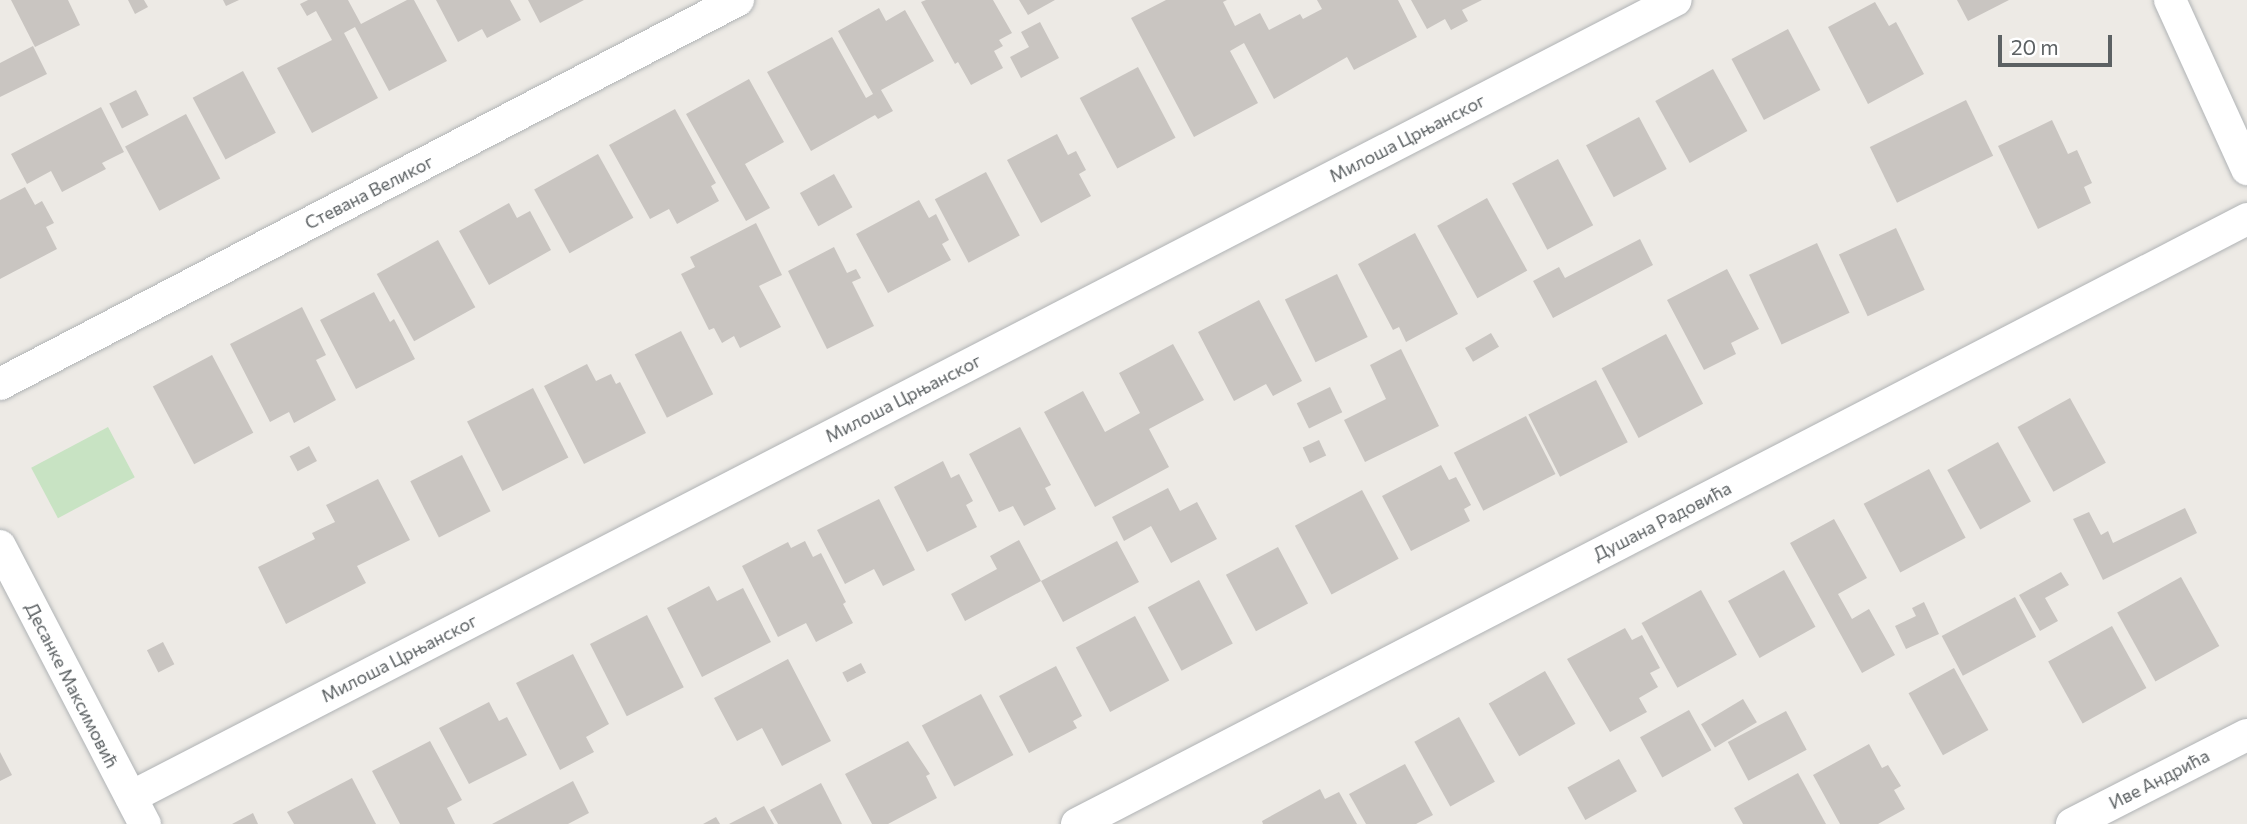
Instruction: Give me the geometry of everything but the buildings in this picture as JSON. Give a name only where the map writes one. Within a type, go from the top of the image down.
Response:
[{"type":"street","name":"Стевана Великог","points":[[0,384],[738,0]]},
{"type":"street","name":"Милоша Црњанског","points":[[131,797],[1676,0]]},
{"type":"street","points":[[2170,0],[2247,169]]},
{"type":"street","name":"Душана Радовића","points":[[1076,824],[2247,219]]},
{"type":"street","name":"Десанке Максимовић","points":[[0,546],[145,824]]},
{"type":"street","name":"Иве Андрића","points":[[2072,824],[2247,735]]},
{"type":"green space","points":[[108,427],[135,477],[58,518],[31,468]]}]
